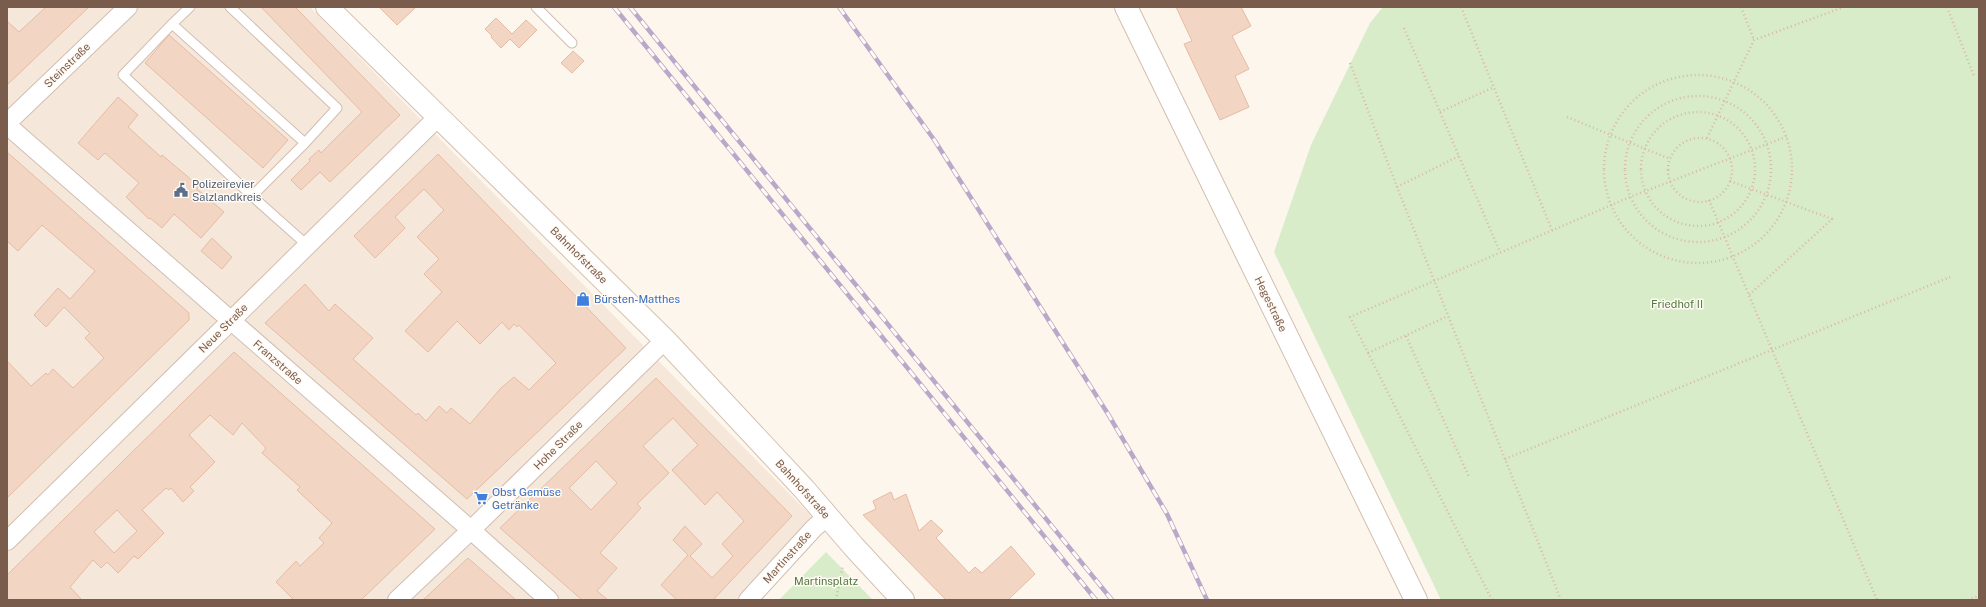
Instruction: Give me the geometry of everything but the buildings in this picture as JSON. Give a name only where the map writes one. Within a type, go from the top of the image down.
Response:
[{"type":"main road","name":"Bahnhofstraße","points":[[328,7],[665,340],[828,516],[854,547],[903,600]]},
{"type":"main road","name":"Hegestraße","points":[[1126,7],[1416,600]]},
{"type":"street","name":"Steinstraße","points":[[7,124],[128,7]]},
{"type":"street","name":"Neue Straße","points":[[7,541],[439,116]]},
{"type":"street","name":"Franzstraße","points":[[7,124],[549,600]]},
{"type":"street","name":"Hohe Straße","points":[[397,600],[471,530],[665,340]]},
{"type":"street","name":"Martinstraße","points":[[748,600],[814,528],[828,516]]},
{"type":"lane","points":[[190,7],[123,75],[252,196],[307,245]]},
{"type":"lane","points":[[230,7],[337,108],[305,143],[252,196]]},
{"type":"lane","points":[[536,7],[572,43]]},
{"type":"lane","points":[[172,24],[305,143]]},
{"type":"path","points":[[1461,7],[1552,230]]},
{"type":"path","points":[[1741,7],[1754,40]]},
{"type":"path","points":[[1707,138],[1754,40],[1844,7]]},
{"type":"path","points":[[1947,7],[1974,76]]},
{"type":"path","points":[[1404,28],[1500,252]]},
{"type":"path","points":[[1350,64],[1434,281],[1561,600]]},
{"type":"path","points":[[1704,74],[1734,81],[1764,100],[1788,136],[1794,163],[1790,196],[1775,226],[1751,248],[1733,257],[1725,260],[1692,264],[1660,256],[1633,238],[1613,211],[1604,180],[1606,147],[1611,135],[1619,117],[1642,93],[1672,78],[1704,74]]},
{"type":"path","points":[[1440,112],[1494,87]]},
{"type":"path","points":[[1697,96],[1725,101],[1744,112],[1758,127],[1769,150],[1771,175],[1764,200],[1750,221],[1736,231],[1712,241],[1687,242],[1663,234],[1643,218],[1630,197],[1624,171],[1625,157],[1633,133],[1650,113],[1672,100],[1697,96]]},
{"type":"path","points":[[1688,112],[1708,112],[1727,119],[1742,132],[1752,149],[1756,169],[1752,189],[1738,210],[1719,222],[1702,226],[1682,224],[1664,215],[1650,201],[1642,183],[1640,169],[1644,148],[1654,132],[1669,119],[1688,112]]},
{"type":"path","points":[[1567,117],[1670,159]]},
{"type":"path","points":[[1492,600],[1350,317],[1646,190],[1788,136]]},
{"type":"path","points":[[1696,138],[1707,138],[1718,143],[1726,150],[1730,158],[1732,166],[1730,181],[1719,195],[1709,200],[1701,202],[1690,200],[1680,195],[1670,181],[1668,165],[1670,159],[1676,148],[1686,141],[1696,138]]},
{"type":"path","points":[[1397,187],[1459,156]]},
{"type":"path","points":[[1730,181],[1832,219],[1749,295]]},
{"type":"path","points":[[1709,200],[1877,600]]},
{"type":"path","points":[[1505,460],[1950,277]]},
{"type":"path","points":[[1368,353],[1448,316]]},
{"type":"path","points":[[1406,336],[1469,477]]},
{"type":"path","points":[[836,600],[843,566],[839,561]]},
{"type":"path","points":[[1968,600],[1979,596]]},
{"type":"shaded area","points":[[7,7],[310,7],[824,529],[759,600],[7,600]]},
{"type":"green space","name":"Friedhof II","points":[[1383,7],[1979,7],[1979,600],[1441,600],[1274,252],[1311,145],[1370,23]]},
{"type":"green space","name":"Martinsplatz","points":[[826,552],[873,600],[779,600]]},
{"type":"railway","points":[[614,7],[1096,600]]},
{"type":"railway","points":[[630,7],[1112,600]]},
{"type":"railway","points":[[839,7],[935,141],[1108,414],[1167,514],[1207,600]]},
{"type":"place","name":"Polizeirevier Salzlandkreis","points":[[181,190]]},
{"type":"place","name":"Bürsten-Matthes","points":[[583,299]]},
{"type":"place","name":"Obst Gemüse Getränke","points":[[481,498]]}]
